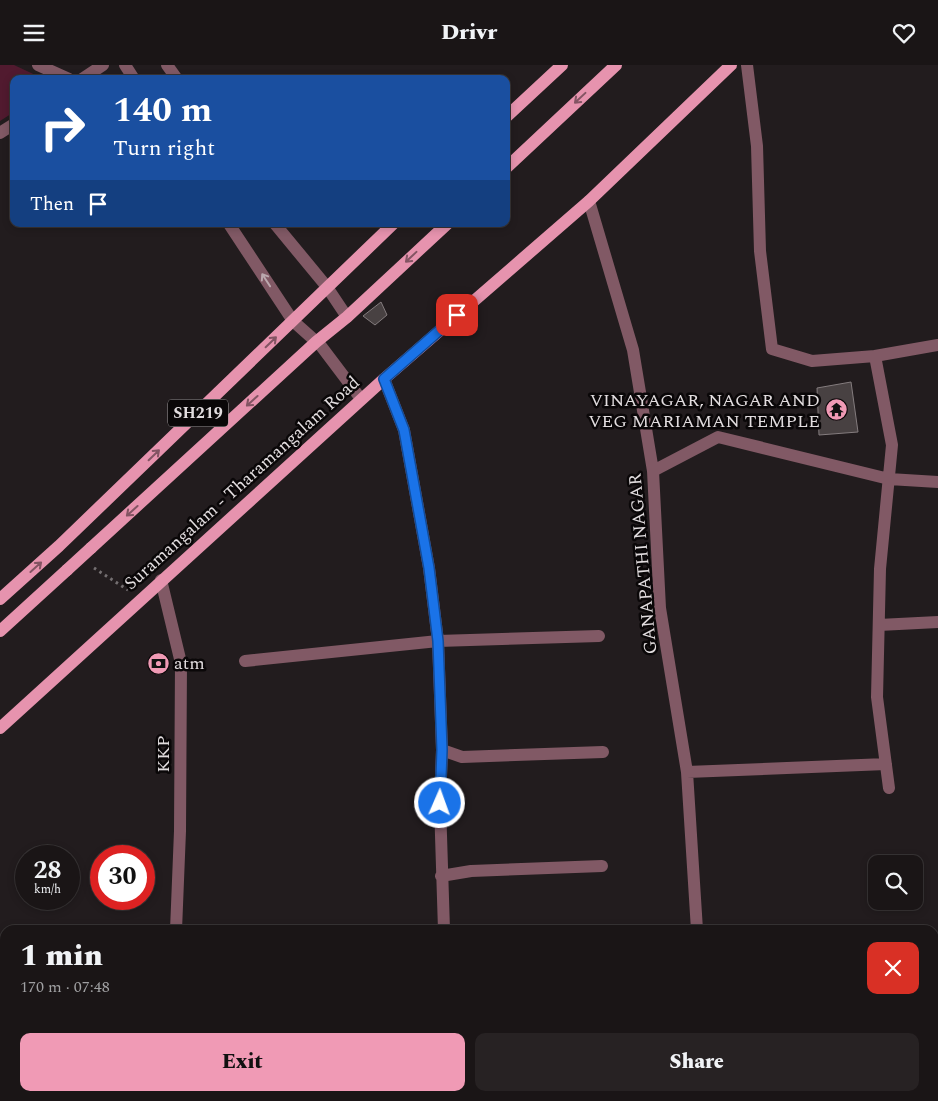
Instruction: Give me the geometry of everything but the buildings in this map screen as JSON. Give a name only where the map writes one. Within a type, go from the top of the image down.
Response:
[{"type":"main road","points":[[510,113],[562,65]]},
{"type":"main road","points":[[510,164],[616,65]]},
{"type":"main road","name":"Suramangalam - Tharamangalam Road","points":[[0,728],[361,399],[589,201],[731,65]]},
{"type":"main road","name":"SH219","points":[[0,599],[66,539],[390,227]]},
{"type":"main road","points":[[0,631],[444,227]]},
{"type":"street","points":[[38,65],[60,75]]},
{"type":"street","points":[[88,75],[103,65]]},
{"type":"street","points":[[747,65],[757,146],[760,251],[772,349],[812,361],[876,356],[938,345]]},
{"type":"street","name":"GANAPATHI NAGAR","points":[[589,201],[633,350],[653,471],[660,608],[687,772],[697,925]]},
{"type":"street","points":[[231,227],[293,321],[316,343],[361,399]]},
{"type":"street","points":[[277,227],[327,287],[347,317]]},
{"type":"street","points":[[876,356],[892,445],[880,569],[877,697],[890,788]]},
{"type":"street","points":[[384,379],[404,430],[429,568],[438,641],[442,750],[440,803],[444,925]]},
{"type":"street","points":[[653,471],[718,437],[889,479],[938,482]]},
{"type":"street","name":"KKP","points":[[161,580],[181,663],[180,831],[176,925]]},
{"type":"street","points":[[879,625],[938,622]]},
{"type":"street","points":[[245,661],[438,641],[600,636]]},
{"type":"street","points":[[442,750],[462,757],[603,752]]},
{"type":"street","points":[[687,772],[886,764]]},
{"type":"street","points":[[441,876],[471,871],[602,866]]},
{"type":"path","points":[[92,567],[141,599]]},
{"type":"shaded area","points":[[0,65],[14,65],[35,75],[10,75],[10,115],[0,121]]},
{"type":"place","name":"VINAYAGAR, NAGAR AND VEG MARIAMAN TEMPLE","points":[[836,410]]},
{"type":"place","name":"atm","points":[[158,663]]},
{"type":"route","points":[[440,803],[442,750],[438,641],[429,568],[404,430],[384,379],[457,315]]}]
